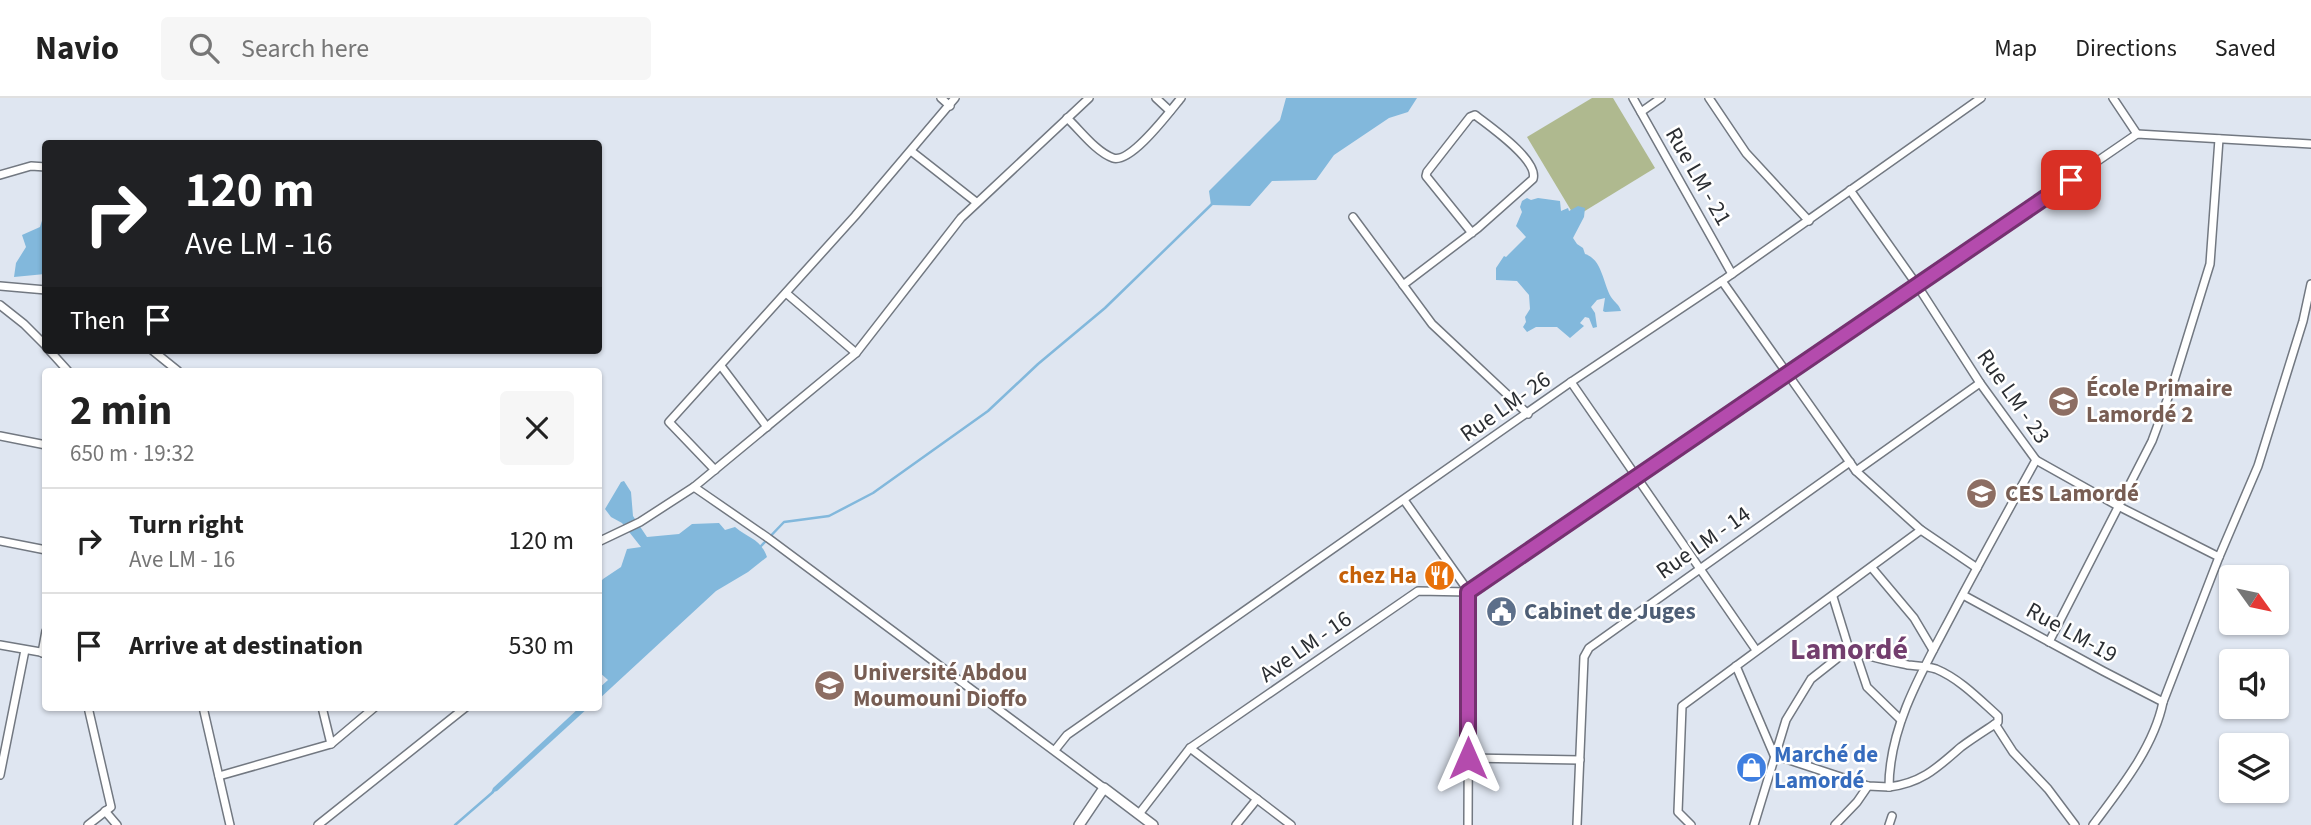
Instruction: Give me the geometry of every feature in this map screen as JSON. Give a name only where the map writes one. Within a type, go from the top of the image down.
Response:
[{"type":"street","points":[[941,98],[950,106]]},
{"type":"street","points":[[715,470],[669,422],[786,293],[955,98]]},
{"type":"street","points":[[602,540],[640,522],[694,487],[856,353],[961,218],[1089,98]]},
{"type":"street","points":[[1156,98],[1170,111]]},
{"type":"street","points":[[1067,118],[1099,149],[1118,159],[1134,150],[1181,98]]},
{"type":"street","name":"Rue LM - 21","points":[[1633,98],[1732,274]]},
{"type":"street","points":[[1641,112],[1661,98]]},
{"type":"street","points":[[1709,98],[1746,153],[1809,221]]},
{"type":"street","name":"Rue LM- 26","points":[[1055,750],[1067,735],[1571,382],[1809,221],[1982,98]]},
{"type":"street","points":[[2113,98],[2137,134]]},
{"type":"street","points":[[1403,285],[1472,233],[1530,182],[1534,173],[1518,150],[1475,115],[1470,117],[1426,176],[1472,233]]},
{"type":"street","points":[[1468,592],[2137,134],[2311,144]]},
{"type":"street","points":[[2049,642],[2159,423],[2208,273],[2213,239],[2219,139]]},
{"type":"street","points":[[911,151],[976,202]]},
{"type":"street","points":[[0,175],[31,166],[42,167]]},
{"type":"street","name":"Rue LM - 23","points":[[1850,190],[1917,285],[1980,383],[2036,460],[2118,506],[2219,557]]},
{"type":"street","points":[[1353,217],[1440,334],[1528,414]]},
{"type":"street","points":[[1722,281],[1856,471],[1921,530],[1977,568]]},
{"type":"street","points":[[2093,825],[2123,782],[2158,723],[2163,702],[2219,557],[2258,466],[2303,321],[2311,284]]},
{"type":"street","points":[[0,286],[42,290]]},
{"type":"street","points":[[786,293],[856,353]]},
{"type":"street","points":[[0,305],[42,343]]},
{"type":"street","points":[[52,354],[65,368]]},
{"type":"street","points":[[157,354],[174,368]]},
{"type":"street","points":[[721,366],[767,427]]},
{"type":"street","points":[[1571,382],[1756,650]]},
{"type":"street","points":[[1856,471],[1980,383]]},
{"type":"street","points":[[0,436],[42,444]]},
{"type":"street","points":[[1889,787],[1890,762],[1901,720],[1933,650],[2036,460]]},
{"type":"street","name":"Rue LM - 14","points":[[1577,825],[1585,653],[1593,643],[1850,462]]},
{"type":"street","points":[[694,487],[768,538],[1153,825]]},
{"type":"street","points":[[1404,500],[1468,592],[1468,825]]},
{"type":"street","points":[[1691,825],[1681,818],[1678,811],[1682,706],[1921,530]]},
{"type":"street","points":[[0,541],[42,549]]},
{"type":"street","points":[[1872,568],[1914,618],[1933,650]]},
{"type":"street","name":"Ave LM - 16","points":[[1139,814],[1190,748],[1418,591],[1468,592]]},
{"type":"street","name":"Rue LM-19","points":[[1963,595],[2163,702]]},
{"type":"street","points":[[1833,597],[1867,687],[1901,720]]},
{"type":"street","points":[[0,645],[42,653]]},
{"type":"street","points":[[0,775],[26,650]]},
{"type":"street","points":[[1736,666],[1774,755],[1868,786],[1901,786],[1915,781],[1936,769],[1999,721],[1999,717],[1967,689],[1937,670],[1852,650],[1811,679],[1786,720],[1774,755],[1754,825]]},
{"type":"street","points":[[88,825],[111,807],[89,711]]},
{"type":"street","points":[[204,711],[230,825]]},
{"type":"street","points":[[323,711],[331,744]]},
{"type":"street","points":[[219,776],[331,744],[370,711]]},
{"type":"street","points":[[318,825],[461,711]]},
{"type":"street","points":[[1995,724],[2013,752],[2048,789],[2075,825]]},
{"type":"street","points":[[1190,748],[1291,825]]},
{"type":"street","points":[[1468,758],[1580,760]]},
{"type":"street","points":[[1837,824],[1868,786]]},
{"type":"street","points":[[1079,825],[1104,788]]},
{"type":"street","points":[[1236,825],[1257,799]]},
{"type":"street","points":[[105,811],[117,825]]},
{"type":"street","points":[[1889,825],[1892,816]]},
{"type":"green space","points":[[1592,98],[1613,98],[1655,168],[1575,217],[1527,137]]},
{"type":"water","points":[[1286,98],[1417,98],[1408,112],[1389,118],[1334,155],[1316,180],[1272,181],[1250,206],[1211,205],[1209,191],[1280,120]]},
{"type":"water","points":[[1527,198],[1560,201],[1561,211],[1568,208],[1569,211],[1578,206],[1585,208],[1584,217],[1573,238],[1599,266],[1611,297],[1621,311],[1603,311],[1605,298],[1597,300],[1591,307],[1595,313],[1597,327],[1593,328],[1589,318],[1585,317],[1580,323],[1584,326],[1570,338],[1557,327],[1536,327],[1527,332],[1523,327],[1530,309],[1529,295],[1517,281],[1496,280],[1496,268],[1504,256],[1526,237],[1516,226],[1522,212],[1522,201]]},
{"type":"water","points":[[42,221],[42,274],[14,277],[16,263],[26,247],[22,235],[40,227]]},
{"type":"water","points":[[624,481],[631,492],[633,516],[647,537],[679,534],[692,524],[719,523],[725,530],[735,527],[754,539],[767,557],[716,591],[602,696],[602,685],[608,680],[602,675],[602,580],[621,567],[627,549],[641,547],[622,523],[611,517],[605,509]]},
{"type":"water","points":[[576,711],[585,711],[497,791],[491,793],[493,788]]},
{"type":"waterway","points":[[761,546],[784,522],[829,516],[873,493],[988,411],[1038,364],[1105,308],[1212,204]]},
{"type":"waterway","points":[[455,825],[493,792]]},
{"type":"place","name":"École Primaire Lamordé 2","points":[[2063,401]]},
{"type":"place","name":"CES Lamordé","points":[[1982,493]]},
{"type":"place","name":"chez Ha","points":[[1440,575]]},
{"type":"place","name":"Cabinet de Juges","points":[[1501,611]]},
{"type":"place","name":"Université Abdou Moumouni Dioffo","points":[[830,685]]},
{"type":"place","name":"Marché de Lamordé","points":[[1751,767]]},
{"type":"district","name":"Lamordé","points":[[1849,649]]},
{"type":"route","points":[[1468,758],[1468,592],[2071,180]]}]
